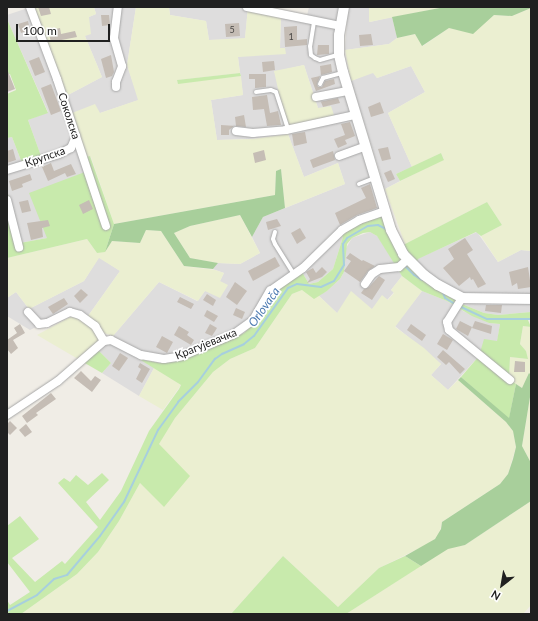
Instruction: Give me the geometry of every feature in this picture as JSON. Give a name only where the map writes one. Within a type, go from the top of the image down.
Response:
[{"type":"street","name":"Соколска","points":[[30,7],[57,80],[106,226]]},
{"type":"street","points":[[116,87],[116,82],[122,66],[114,38],[118,7]]},
{"type":"street","points":[[246,7],[314,22],[340,26]]},
{"type":"street","points":[[344,7],[340,26],[339,55],[364,147],[404,263],[460,301],[531,299]]},
{"type":"street","points":[[316,97],[348,91]]},
{"type":"street","points":[[236,131],[253,134],[288,129],[355,115]]},
{"type":"street","name":"Крупска","points":[[7,170],[59,154],[71,148],[76,136]]},
{"type":"street","points":[[339,156],[364,147]]},
{"type":"street","points":[[7,200],[19,247]]},
{"type":"street","name":"Крагујевачка","points":[[104,341],[114,341],[149,358],[164,359],[182,356],[242,330],[253,320],[270,291],[303,268],[342,230],[359,220],[385,211]]},
{"type":"street","points":[[365,284],[372,274],[380,269],[404,263]]},
{"type":"street","points":[[460,301],[447,322],[449,330],[510,380]]},
{"type":"street","points":[[7,415],[58,381],[104,341],[98,330],[80,314],[70,312],[46,323],[39,324],[28,312]]},
{"type":"lane","points":[[314,22],[310,46],[311,54],[320,60],[339,55]]},
{"type":"lane","points":[[320,84],[323,78],[343,72]]},
{"type":"lane","points":[[256,92],[274,90],[276,92],[288,129]]},
{"type":"lane","points":[[359,184],[375,178]]},
{"type":"lane","points":[[275,232],[273,239],[275,244],[294,274]]},
{"type":"shaded area","points":[[94,7],[136,7],[127,65],[139,100],[100,113],[72,113],[66,96],[102,77],[85,36],[89,17],[96,14]]},
{"type":"shaded area","points":[[169,7],[248,7],[245,39],[209,40],[206,21],[170,15]]},
{"type":"shaded area","points":[[309,7],[342,7],[337,35],[383,207],[346,224],[325,239],[339,235],[343,237],[333,269],[318,282],[309,284],[302,272],[264,295],[245,325],[191,350],[163,357],[140,352],[113,336],[159,282],[197,301],[205,291],[220,281],[224,273],[213,269],[218,263],[240,264],[260,253],[252,237],[263,217],[345,184],[338,163],[304,177],[288,134],[249,139],[217,140],[211,100],[243,95],[238,57],[280,48],[281,13],[306,20]],"holes":[[[304,65],[318,108],[274,72]]]},
{"type":"shaded area","points":[[348,7],[369,7],[370,22],[392,17],[397,38],[389,44],[345,50]]},
{"type":"shaded area","points":[[28,8],[85,172],[47,238],[20,243],[7,190],[7,174],[64,149],[41,156],[28,120],[48,112],[7,19],[7,15]]},
{"type":"shaded area","points":[[411,66],[425,92],[388,113],[412,167],[396,174],[400,181],[385,189],[351,81],[373,72],[377,78]]},
{"type":"shaded area","points":[[12,137],[22,163],[7,169],[7,138]]},
{"type":"shaded area","points":[[370,232],[377,236],[385,245],[402,276],[391,290],[394,292],[387,300],[372,309],[337,313],[318,295],[327,291],[340,279],[344,272],[345,250],[352,238]]},
{"type":"shaded area","points":[[477,232],[498,262],[521,250],[531,251],[531,312],[498,315],[484,313],[462,304],[414,267],[417,259]]},
{"type":"shaded area","points":[[99,257],[120,271],[88,316],[58,316],[30,330],[7,316],[7,298],[16,292],[29,309],[84,281]]},
{"type":"shaded area","points":[[422,291],[447,301],[463,311],[489,323],[500,324],[497,342],[479,356],[448,390],[431,375],[441,364],[395,326]]},
{"type":"shaded area","points":[[107,342],[127,350],[154,368],[139,396],[102,373],[111,363],[97,349]]},
{"type":"green space","points":[[34,7],[94,7],[96,14],[89,17],[91,34],[85,36],[102,77],[66,96]]},
{"type":"green space","points":[[136,7],[169,7],[170,15],[206,21],[209,40],[245,38],[248,7],[281,13],[280,48],[285,48],[286,54],[238,57],[240,73],[177,80],[178,83],[241,76],[243,95],[211,100],[217,140],[254,139],[288,134],[304,177],[338,163],[345,184],[285,208],[281,169],[276,171],[275,195],[114,224],[91,157],[87,157],[72,113],[95,104],[100,113],[138,100],[127,65]]},
{"type":"green space","points":[[369,7],[445,7],[369,22]]},
{"type":"green space","points":[[445,7],[531,8],[512,16],[494,15],[473,34],[449,28],[422,46],[415,34],[397,38],[392,17]]},
{"type":"green space","points":[[531,8],[531,122],[529,124],[531,124],[531,251],[521,250],[498,262],[481,236],[502,225],[487,202],[405,244],[385,189],[444,159],[441,153],[412,167],[388,113],[425,92],[411,66],[377,78],[373,73],[351,81],[345,50],[389,44],[397,38],[415,34],[423,46],[449,28],[473,33],[494,15],[512,16]]},
{"type":"green space","points":[[7,19],[48,113],[28,120],[41,156],[22,163],[12,137],[7,138],[7,94],[16,90],[10,74],[7,75]]},
{"type":"green space","points":[[304,65],[318,108],[331,106],[336,121],[288,134],[274,71]]},
{"type":"green space","points":[[240,73],[241,76],[178,84],[177,80]]},
{"type":"green space","points":[[441,153],[444,160],[400,181],[396,174]]},
{"type":"green space","points":[[90,156],[114,224],[105,252],[97,253],[87,239],[7,258],[7,190],[20,243],[47,238],[29,193],[85,172],[87,157]]},
{"type":"green space","points":[[281,169],[285,208],[263,217],[252,237],[240,215],[190,226],[174,233],[190,258],[218,263],[213,269],[184,266],[161,231],[146,230],[140,243],[112,241],[105,252],[114,224],[275,195],[276,171]]},
{"type":"green space","points":[[487,202],[502,225],[481,236],[476,232],[418,259],[415,267],[462,304],[484,313],[498,315],[531,312],[531,317],[528,320],[531,327],[523,326],[520,344],[526,351],[528,359],[510,357],[509,379],[516,384],[509,419],[461,377],[479,356],[484,339],[497,341],[500,324],[489,323],[472,316],[447,301],[422,291],[402,276],[377,236],[370,232],[363,233],[352,238],[347,244],[344,272],[340,279],[327,291],[314,299],[302,290],[292,294],[255,348],[230,359],[213,372],[175,418],[159,444],[190,476],[164,507],[140,483],[119,521],[98,552],[77,574],[21,614],[7,614],[7,600],[10,605],[30,592],[7,562],[7,526],[20,516],[39,539],[12,558],[35,582],[62,561],[65,564],[98,527],[58,483],[64,478],[70,482],[76,475],[88,485],[102,473],[109,480],[86,502],[100,520],[121,491],[149,431],[179,389],[181,385],[139,359],[160,363],[180,360],[219,342],[230,340],[244,333],[252,325],[271,294],[302,272],[309,284],[318,282],[333,269],[343,237],[339,235],[347,229],[387,214],[401,249],[405,244]]},
{"type":"green space","points":[[240,215],[260,253],[240,264],[218,263],[190,258],[174,233],[190,226]]},
{"type":"green space","points":[[146,230],[161,231],[184,266],[215,270],[224,273],[220,281],[228,285],[220,298],[205,291],[198,301],[159,282],[113,336],[104,333],[88,316],[120,271],[99,258],[84,281],[29,309],[16,292],[7,298],[7,258],[87,239],[97,253],[112,241],[140,243]]},
{"type":"green space","points":[[402,276],[422,291],[395,327],[424,348],[441,364],[431,375],[448,390],[458,380],[506,422],[513,431],[516,447],[508,474],[500,484],[442,522],[439,535],[430,543],[379,568],[338,607],[283,556],[231,614],[21,614],[77,574],[98,552],[119,521],[140,483],[164,506],[158,444],[175,418],[213,372],[230,359],[255,348],[292,294],[302,290],[318,295],[337,313],[351,291],[372,309],[382,295],[388,300],[394,293],[391,290]]},
{"type":"green space","points":[[78,316],[87,321],[101,339],[78,359],[37,335],[70,317]]},
{"type":"green space","points":[[523,326],[531,327],[531,375],[529,374],[522,388],[509,379],[510,357],[527,359],[526,351],[520,344]]},
{"type":"green space","points":[[97,349],[111,363],[102,373],[83,362]]},
{"type":"green space","points":[[154,368],[181,385],[163,410],[139,396]]},
{"type":"green space","points":[[529,373],[531,375],[531,391],[522,446],[531,463],[531,501],[465,545],[448,549],[421,566],[405,556],[435,539],[441,529],[442,522],[500,484],[508,474],[516,447],[513,431],[506,422],[458,380],[461,377],[509,418],[516,384],[522,388]]},
{"type":"green space","points":[[531,391],[531,463],[522,446]]},
{"type":"green space","points":[[531,501],[531,605],[523,614],[346,614],[448,548],[465,545]]},
{"type":"green space","points":[[283,556],[338,607],[379,568],[405,556],[421,566],[346,614],[231,614]]},
{"type":"building","points":[[38,7],[49,7],[51,14],[41,16]]},
{"type":"building","points":[[101,15],[109,15],[110,25],[102,26]]},
{"type":"building","points":[[28,21],[30,30],[21,33],[18,24]]},
{"type":"building","points":[[239,23],[240,36],[226,37],[225,24]]},
{"type":"building","points":[[297,26],[297,40],[307,39],[307,45],[285,47],[284,27]]},
{"type":"building","points":[[60,28],[61,34],[75,31],[77,37],[51,42],[48,31]]},
{"type":"building","points":[[371,34],[373,45],[360,46],[359,35]]},
{"type":"building","points":[[318,45],[329,45],[329,54],[317,55]]},
{"type":"building","points":[[111,55],[114,72],[112,76],[106,78],[101,59]]},
{"type":"building","points":[[39,57],[45,72],[35,76],[29,61]]},
{"type":"building","points":[[274,61],[275,70],[263,72],[262,62]]},
{"type":"building","points":[[331,64],[332,72],[321,75],[320,66]]},
{"type":"building","points":[[7,69],[15,89],[7,92]]},
{"type":"building","points":[[249,74],[266,74],[266,87],[255,88],[255,79],[249,79]]},
{"type":"building","points":[[320,76],[317,84],[318,87],[322,87],[325,81],[334,79],[335,84],[316,91],[311,78]]},
{"type":"building","points":[[51,84],[61,111],[51,115],[41,88]]},
{"type":"building","points":[[267,95],[270,113],[278,111],[281,125],[267,126],[264,109],[253,110],[252,97]]},
{"type":"building","points":[[338,98],[340,103],[323,107],[321,102],[319,102]]},
{"type":"building","points":[[380,102],[384,113],[371,117],[368,107]]},
{"type":"building","points":[[244,115],[246,127],[234,126],[229,130],[229,135],[221,135],[221,125],[236,126],[235,117]]},
{"type":"building","points":[[350,122],[355,136],[345,140],[347,144],[338,148],[334,139],[345,135],[341,124]]},
{"type":"building","points":[[305,132],[307,143],[294,146],[292,134]]},
{"type":"building","points":[[388,147],[391,159],[382,161],[378,149]]},
{"type":"building","points":[[13,149],[16,160],[7,163],[7,151]]},
{"type":"building","points":[[264,150],[266,160],[255,163],[253,153]]},
{"type":"building","points":[[333,151],[335,160],[313,168],[310,160]]},
{"type":"building","points":[[51,163],[54,171],[71,164],[76,174],[67,177],[65,173],[48,181],[42,167]]},
{"type":"building","points":[[391,170],[395,179],[388,182],[384,173]]},
{"type":"building","points":[[30,174],[32,180],[22,184],[23,187],[12,191],[9,181]]},
{"type":"building","points":[[370,184],[377,208],[357,215],[340,225],[335,213],[366,198],[361,188]]},
{"type":"building","points":[[28,200],[31,211],[22,213],[19,202]]},
{"type":"building","points":[[89,200],[93,209],[83,214],[79,205]]},
{"type":"building","points":[[277,219],[281,226],[268,230],[266,222]]},
{"type":"building","points":[[48,220],[50,226],[42,228],[43,237],[31,240],[27,223]]},
{"type":"building","points":[[300,228],[306,238],[297,244],[291,233]]},
{"type":"building","points":[[465,238],[473,250],[467,254],[486,284],[478,288],[473,279],[471,280],[470,277],[459,286],[443,268],[454,259],[448,249]]},
{"type":"building","points":[[350,253],[362,261],[363,260],[375,266],[368,271],[360,282],[344,271],[351,261],[346,258]]},
{"type":"building","points":[[275,257],[280,266],[253,281],[248,271]]},
{"type":"building","points":[[322,267],[327,272],[322,277],[307,283],[310,279],[306,272],[313,268],[316,273]]},
{"type":"building","points":[[528,267],[531,287],[518,289],[517,283],[512,286],[509,272]]},
{"type":"building","points":[[379,276],[385,280],[372,300],[361,293]]},
{"type":"building","points":[[235,282],[247,291],[237,305],[226,297]]},
{"type":"building","points":[[81,289],[88,295],[80,303],[74,296]]},
{"type":"building","points":[[207,294],[216,300],[213,306],[203,300]]},
{"type":"building","points":[[180,297],[194,304],[191,309],[177,302]]},
{"type":"building","points":[[64,298],[68,304],[53,314],[48,307]]},
{"type":"building","points":[[486,305],[502,305],[501,313],[485,311]]},
{"type":"building","points":[[236,308],[245,312],[242,319],[233,315]]},
{"type":"building","points":[[207,310],[218,316],[214,322],[204,316]]},
{"type":"building","points":[[460,321],[472,327],[468,336],[456,329]]},
{"type":"building","points":[[475,321],[492,326],[491,334],[472,328]]},
{"type":"building","points":[[20,324],[25,333],[13,340],[18,348],[11,354],[7,349],[7,340],[17,333],[14,328]]},
{"type":"building","points":[[210,324],[217,328],[212,336],[205,333]]},
{"type":"building","points":[[411,324],[426,335],[422,341],[407,330]]},
{"type":"building","points":[[179,326],[189,332],[187,335],[194,340],[191,345],[174,335]]},
{"type":"building","points":[[443,334],[453,340],[447,350],[437,344]]},
{"type":"building","points":[[162,336],[173,342],[167,353],[156,347]]},
{"type":"building","points":[[443,350],[465,369],[460,374],[449,362],[446,365],[437,357]]},
{"type":"building","points":[[120,353],[128,358],[119,371],[112,366]]},
{"type":"building","points":[[515,361],[525,362],[525,372],[514,372]]},
{"type":"building","points":[[140,363],[150,369],[142,383],[136,379],[141,369],[138,367]]},
{"type":"building","points":[[81,371],[91,381],[95,376],[101,380],[92,392],[74,378]]},
{"type":"building","points":[[51,393],[56,399],[36,413],[38,415],[27,423],[22,416]]},
{"type":"building","points":[[10,421],[17,428],[10,435],[7,432],[7,424]]},
{"type":"building","points":[[26,424],[32,432],[25,437],[19,430]]},
{"type":"waterway","name":"Orlovača","points":[[7,611],[37,595],[54,579],[67,575],[100,536],[124,502],[158,430],[178,402],[198,382],[215,359],[222,354],[244,344],[254,336],[288,288],[297,284],[321,287],[334,281],[344,265],[343,244],[347,238],[368,226],[378,225],[386,229]]},
{"type":"waterway","name":"Orlovača","points":[[404,265],[414,275],[422,280]]},
{"type":"waterway","name":"Orlovača","points":[[443,293],[445,298],[455,304]]},
{"type":"waterway","name":"Orlovača","points":[[459,306],[487,319],[531,319]]}]
